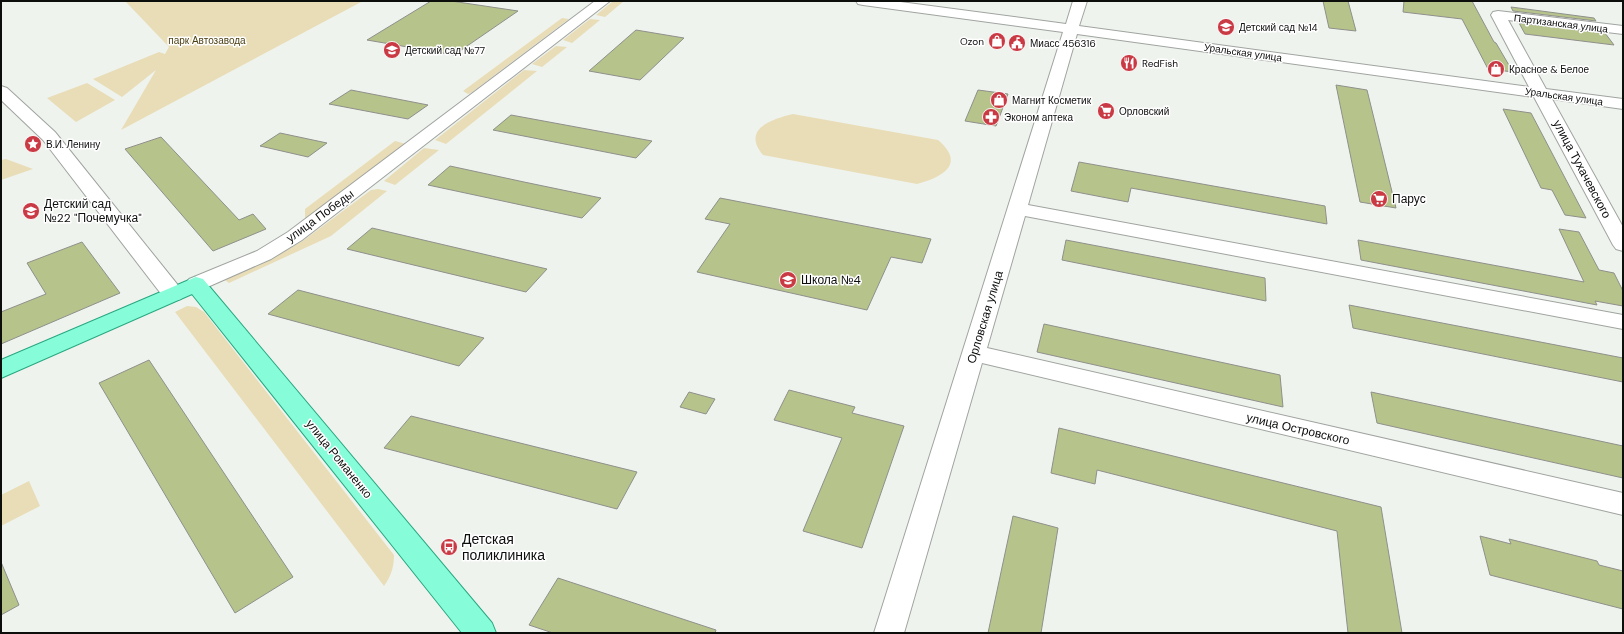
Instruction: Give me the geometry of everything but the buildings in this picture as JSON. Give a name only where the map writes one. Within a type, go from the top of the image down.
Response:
[{"type":"main road","name":"улица Победы","points":[[1,370],[185,289]]},
{"type":"main road","name":"улица Романенко","points":[[185,289],[481,633]]},
{"type":"street","name":"улица Победы","points":[[185,289],[264,255],[295,236],[602,1]]},
{"type":"street","name":"Уральская улица","points":[[863,1],[1623,104]]},
{"type":"street","name":"Орловская улица","points":[[890,633],[1080,1]]},
{"type":"street","name":"Партизанская улица","points":[[1498,15],[1623,30]]},
{"type":"street","name":"улица Тухачевского","points":[[1498,15],[1623,245]]},
{"type":"street","name":"улица Романенко","points":[[1,91],[49,136],[104,208],[185,289]]},
{"type":"street","points":[[1018,209],[1623,322]]},
{"type":"street","name":"улица Островского","points":[[974,353],[1623,504]]},
{"type":"green space","name":"парк Автозавода","points":[[125,1],[363,1],[121,130],[156,70],[122,97],[93,79],[159,52],[165,54],[169,47]]},
{"type":"green space","points":[[613,1],[624,1],[605,17],[596,15]]},
{"type":"green space","points":[[562,18],[569,19],[471,93],[468,94],[463,91]]},
{"type":"green space","points":[[590,19],[600,20],[572,43],[563,40]]},
{"type":"green space","points":[[556,46],[567,47],[542,67],[532,64]]},
{"type":"green space","points":[[524,70],[537,71],[446,144],[435,140]]},
{"type":"green space","points":[[87,83],[115,100],[76,122],[47,98]]},
{"type":"green space","points":[[793,114],[938,140],[946,148],[950,156],[951,163],[948,168],[935,178],[917,184],[763,155],[757,146],[755,138],[757,132],[768,122]]},
{"type":"green space","points":[[395,141],[406,144],[313,215],[305,218],[305,209]]},
{"type":"green space","points":[[424,148],[439,150],[395,185],[384,181]]},
{"type":"green space","points":[[6,159],[33,169],[1,180],[1,160]]},
{"type":"green space","points":[[378,189],[387,191],[331,236],[229,283],[225,280],[271,259],[304,240],[371,190]]},
{"type":"green space","points":[[187,306],[196,307],[204,312],[394,555],[392,571],[384,586],[175,312]]},
{"type":"green space","points":[[29,481],[40,506],[1,526],[1,495]]},
{"type":"place","name":"Детский сад №14","points":[[1226,27]]},
{"type":"place","name":"Ozon","points":[[997,41]]},
{"type":"place","name":"Миасс 456316","points":[[1017,43]]},
{"type":"place","name":"Детский сад №77","points":[[392,50]]},
{"type":"place","name":"RedFish","points":[[1129,63]]},
{"type":"place","name":"Красное & Белое","points":[[1496,69]]},
{"type":"place","name":"Магнит Косметик","points":[[999,100]]},
{"type":"place","name":"Орловский","points":[[1106,111]]},
{"type":"place","name":"Эконом аптека","points":[[991,117]]},
{"type":"place","name":"В.И. Ленину","points":[[33,144]]},
{"type":"place","name":"Парус","points":[[1379,199]]},
{"type":"place","name":"Детский сад №22 \"Почемучка\"","points":[[31,211]]},
{"type":"place","name":"Школа №4","points":[[788,280]]},
{"type":"place","name":"Детская поликлиника","points":[[449,547]]}]
